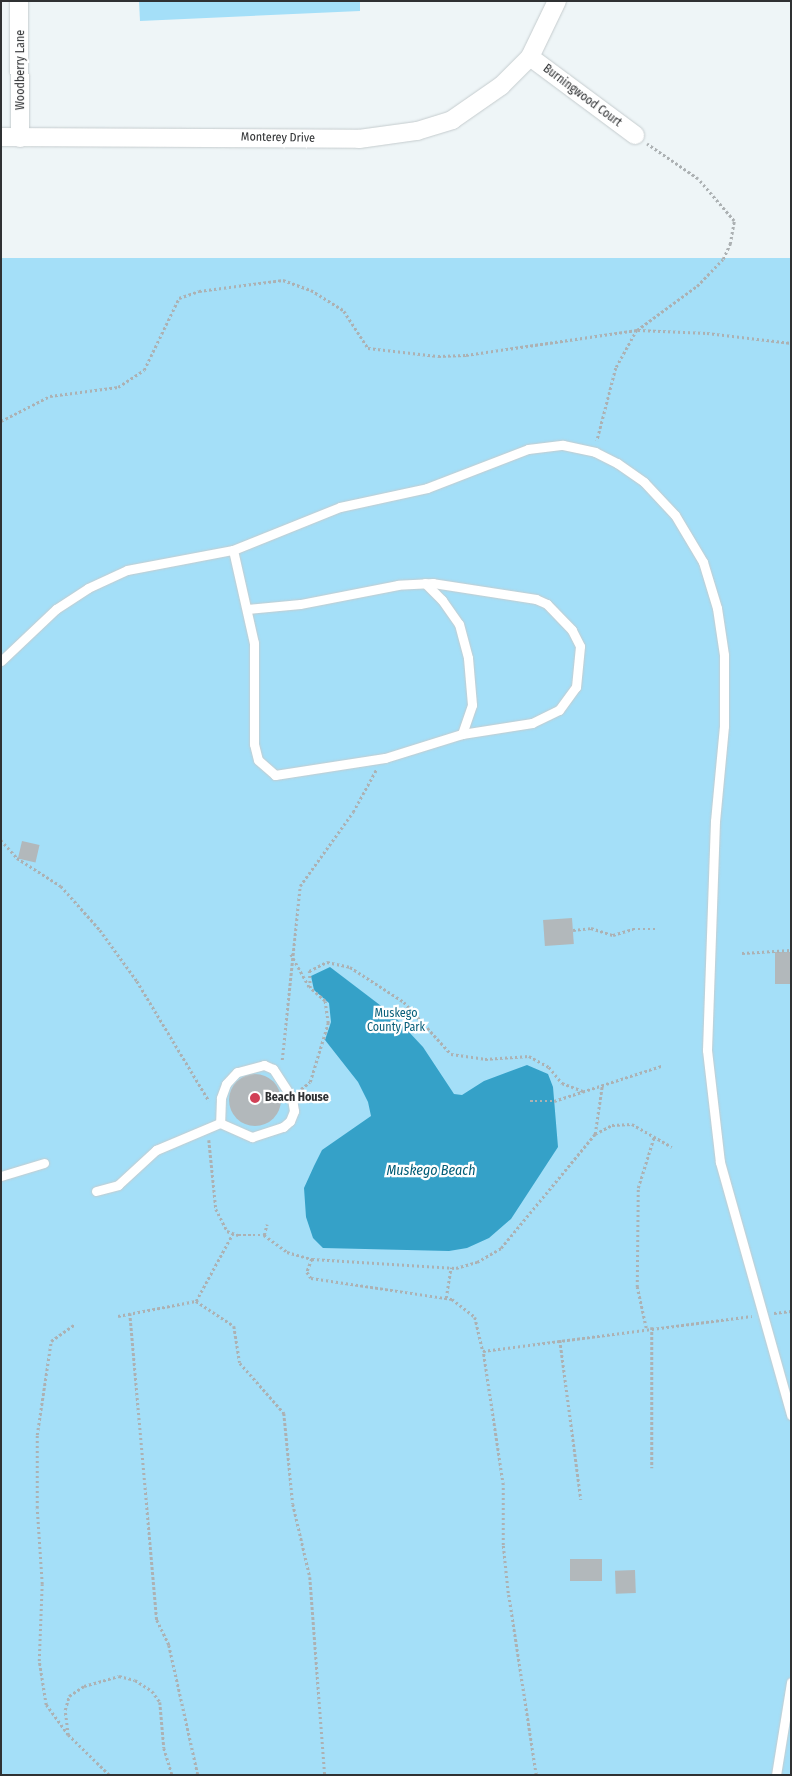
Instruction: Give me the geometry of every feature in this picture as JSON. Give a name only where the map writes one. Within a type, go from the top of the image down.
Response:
[{"type":"street","name":"Woodberry Lane","points":[[19,1],[20,138]]},
{"type":"street","name":"Monterey Drive","points":[[1,137],[359,139],[417,132],[469,110],[501,86],[530,57],[557,1]]},
{"type":"street","name":"Burningwood Court","points":[[530,57],[634,135]]},
{"type":"lane","points":[[1,661],[56,609],[88,588],[127,570],[233,550],[340,506],[427,488],[528,449],[563,445],[595,452],[618,462],[644,482],[675,515],[702,562],[717,608],[724,655],[724,726],[715,822],[707,1050],[720,1162],[791,1415]]},
{"type":"lane","points":[[233,550],[254,643],[254,744],[258,760],[275,775],[385,758],[462,734],[532,723],[559,710],[576,688],[580,646],[572,630],[547,604],[536,599],[481,588],[425,583],[398,585],[300,604],[247,609]]},
{"type":"lane","points":[[425,583],[442,600],[459,624],[468,658],[472,705],[462,734]]},
{"type":"lane","points":[[96,1192],[118,1185],[156,1150],[220,1124],[252,1137],[283,1127],[290,1121],[294,1111],[292,1096],[279,1077],[264,1065],[237,1072],[224,1091],[220,1124]]},
{"type":"lane","points":[[1,1176],[44,1163]]},
{"type":"lane","points":[[776,1775],[791,1682]]},
{"type":"path","points":[[595,452],[616,368],[637,330],[697,286],[723,259],[730,244],[734,221],[698,180],[634,135]]},
{"type":"path","points":[[1,421],[50,396],[118,387],[144,370],[157,348],[170,312],[179,298],[199,291],[283,280],[311,290],[344,311],[368,348],[438,356],[466,355],[637,330],[707,333],[791,343]]},
{"type":"path","points":[[279,1077],[288,1023],[291,954],[300,886],[353,812],[385,758]]},
{"type":"path","points":[[1,840],[17,858],[61,886],[100,930],[175,1040],[220,1124]]},
{"type":"path","points":[[573,930],[591,928],[613,935],[633,929],[656,929]]},
{"type":"path","points":[[742,953],[791,950]]},
{"type":"path","points":[[291,954],[310,988],[325,1001],[328,1023],[310,1082],[292,1096]]},
{"type":"path","points":[[310,988],[309,971],[314,966],[327,962],[350,967],[404,1002],[451,1054],[485,1058],[529,1056],[549,1067],[562,1083],[585,1092]]},
{"type":"path","points":[[530,1101],[554,1101],[661,1066]]},
{"type":"path","points":[[595,1134],[602,1086]]},
{"type":"path","points":[[206,1129],[216,1209],[227,1231],[264,1235],[287,1252],[312,1259],[451,1267],[477,1262],[501,1248],[595,1134],[612,1125],[632,1124],[672,1147]]},
{"type":"path","points":[[646,1328],[637,1287],[638,1188],[654,1137]]},
{"type":"path","points":[[264,1235],[267,1224]]},
{"type":"path","points":[[196,1301],[233,1233]]},
{"type":"path","points":[[312,1259],[307,1272],[311,1278],[452,1299],[475,1317],[483,1351],[503,1485],[503,1544],[508,1593],[536,1775]]},
{"type":"path","points":[[446,1298],[451,1267]]},
{"type":"path","points":[[118,1316],[196,1301],[234,1326],[240,1363],[284,1413],[293,1504],[310,1577],[325,1775]]},
{"type":"path","points":[[483,1351],[646,1328],[791,1311]]},
{"type":"path","points":[[130,1313],[157,1620],[169,1645],[198,1775]]},
{"type":"path","points":[[75,1324],[50,1341],[37,1435],[37,1508],[42,1584],[39,1660],[46,1705],[68,1735],[109,1775]]},
{"type":"path","points":[[652,1328],[652,1468]]},
{"type":"path","points":[[560,1340],[581,1500]]},
{"type":"path","points":[[68,1735],[65,1720],[70,1696],[105,1678],[119,1676],[135,1680],[152,1691],[160,1702],[164,1748],[172,1775]]},
{"type":"green space","points":[[139,1],[360,1],[360,11],[140,21]]},
{"type":"green space","name":"Muskego County Park","points":[[1,258],[791,258],[791,1775],[1,1775]]},
{"type":"water","name":"Muskego Beach","points":[[330,967],[393,1015],[423,1047],[454,1094],[462,1095],[484,1081],[527,1065],[548,1074],[553,1087],[558,1147],[511,1219],[489,1238],[467,1248],[449,1251],[323,1248],[313,1238],[306,1217],[304,1188],[314,1166],[322,1150],[371,1116],[368,1102],[358,1082],[325,1040],[331,1022],[329,1003],[314,990],[311,976]]},
{"type":"building","points":[[22,841],[40,845],[35,863],[18,859]]},
{"type":"building","points":[[572,918],[574,944],[545,946],[543,920]]},
{"type":"building","points":[[775,952],[791,952],[791,984],[775,984]]},
{"type":"building","name":"Beach House","points":[[250,1074],[260,1074],[274,1081],[281,1095],[281,1105],[274,1119],[260,1126],[250,1126],[240,1122],[233,1115],[229,1105],[229,1095],[233,1085],[240,1078]]},
{"type":"building","points":[[570,1559],[602,1559],[602,1581],[570,1581]]},
{"type":"building","points":[[635,1570],[636,1593],[616,1594],[615,1571]]},
{"type":"place","name":"Beach House","points":[[255,1098]]}]
